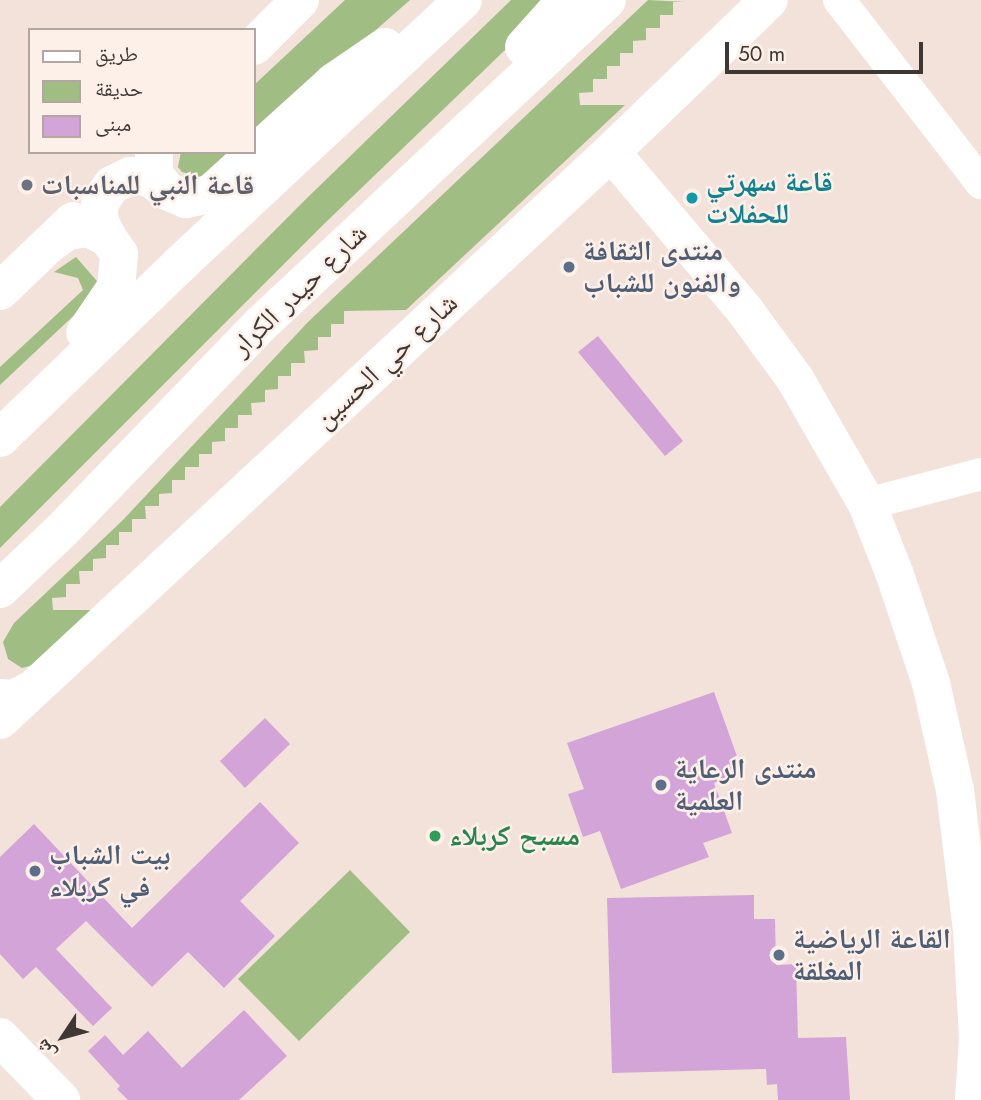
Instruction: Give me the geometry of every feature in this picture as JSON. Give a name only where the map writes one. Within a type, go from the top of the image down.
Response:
[{"type":"main road","points":[[256,44],[300,0]]},
{"type":"main road","points":[[0,438],[463,0]]},
{"type":"main road","points":[[491,106],[502,79],[517,56],[566,0]]},
{"type":"main road","name":"شارع حيدر الكرار","points":[[0,589],[62,530],[260,325],[607,0]]},
{"type":"main road","name":"شارع حي الحسين","points":[[0,720],[16,694],[611,152],[769,0]]},
{"type":"main road","points":[[256,153],[345,73],[397,41],[432,28]]},
{"type":"main road","points":[[611,152],[746,312],[795,379],[867,504],[931,683],[955,790],[977,931],[980,1039],[974,1100]]},
{"type":"main road","points":[[0,291],[144,154]]},
{"type":"main road","points":[[154,154],[154,174],[167,191]]},
{"type":"main road","points":[[42,398],[116,287],[119,254],[100,222],[99,212],[100,202],[112,185],[130,176],[150,178],[167,191],[186,200],[210,194],[255,154]]},
{"type":"main road","points":[[48,245],[76,228],[89,228],[108,238]]},
{"type":"main road","points":[[0,615],[48,562],[62,530]]},
{"type":"main road","points":[[0,1037],[61,1100]]},
{"type":"street","points":[[839,0],[981,183]]},
{"type":"street","points":[[867,504],[981,474]]},
{"type":"green space","points":[[345,0],[410,0],[256,135],[256,83]]},
{"type":"green space","points":[[511,0],[557,0],[324,224],[0,548],[0,507],[305,200]]},
{"type":"green space","points":[[648,0],[686,2],[673,2],[673,15],[660,15],[660,28],[646,28],[646,40],[633,41],[633,53],[620,53],[620,66],[607,66],[607,79],[593,79],[593,92],[579,93],[580,105],[625,105],[406,310],[344,311],[344,324],[331,324],[331,337],[318,337],[318,350],[304,351],[305,363],[291,363],[291,376],[278,376],[278,389],[265,390],[265,402],[251,403],[252,415],[238,415],[238,428],[225,428],[225,441],[212,442],[212,454],[199,454],[199,467],[185,467],[185,480],[172,480],[172,493],[159,494],[159,506],[145,506],[146,519],[132,519],[132,532],[119,532],[119,545],[106,545],[106,558],[93,559],[93,571],[79,571],[80,584],[66,584],[66,597],[52,598],[53,610],[99,610],[33,665],[22,668],[8,659],[3,642],[14,623],[123,520],[308,322]]},
{"type":"green space","points":[[181,154],[235,154],[219,168],[199,177],[182,172],[178,167]]},
{"type":"green space","points":[[76,257],[103,288],[0,385],[0,367],[83,290],[78,278],[54,272]]},
{"type":"green space","points":[[350,870],[410,932],[299,1041],[238,979]]},
{"type":"building","points":[[598,336],[683,441],[665,456],[578,352]]},
{"type":"building","points":[[714,692],[743,773],[714,783],[732,833],[703,843],[709,857],[621,889],[600,831],[583,837],[568,794],[584,789],[567,743]]},
{"type":"building","points":[[265,718],[290,744],[245,788],[220,761]]},
{"type":"building","points":[[260,802],[299,843],[240,901],[275,936],[224,988],[188,952],[152,987],[86,921],[56,949],[112,1008],[93,1026],[36,967],[23,979],[0,954],[0,857],[34,824],[132,928]]},
{"type":"building","points":[[754,895],[754,919],[775,919],[776,965],[796,964],[798,1038],[846,1037],[850,1100],[778,1100],[777,1084],[767,1085],[766,1069],[612,1073],[607,898]]},
{"type":"building","points":[[244,1010],[287,1056],[239,1100],[128,1100],[117,1089],[120,1086],[88,1051],[105,1035],[123,1055],[148,1031],[182,1068]]},
{"type":"place","name":"قاعة النبي للمناسبات","points":[[27,185]]},
{"type":"place","name":"قاعة سهرتي للحفلات","points":[[692,198]]},
{"type":"place","name":"منتدى الثقافة والفنون للشباب","points":[[569,267]]},
{"type":"place","name":"منتدى الرعاية العلمية","points":[[661,785]]},
{"type":"place","name":"مسبح كربلاء","points":[[435,836]]},
{"type":"place","name":"بيت الشباب في كربلاء","points":[[35,871]]},
{"type":"place","name":"القاعة الرياضية المغلقة","points":[[779,955]]}]
